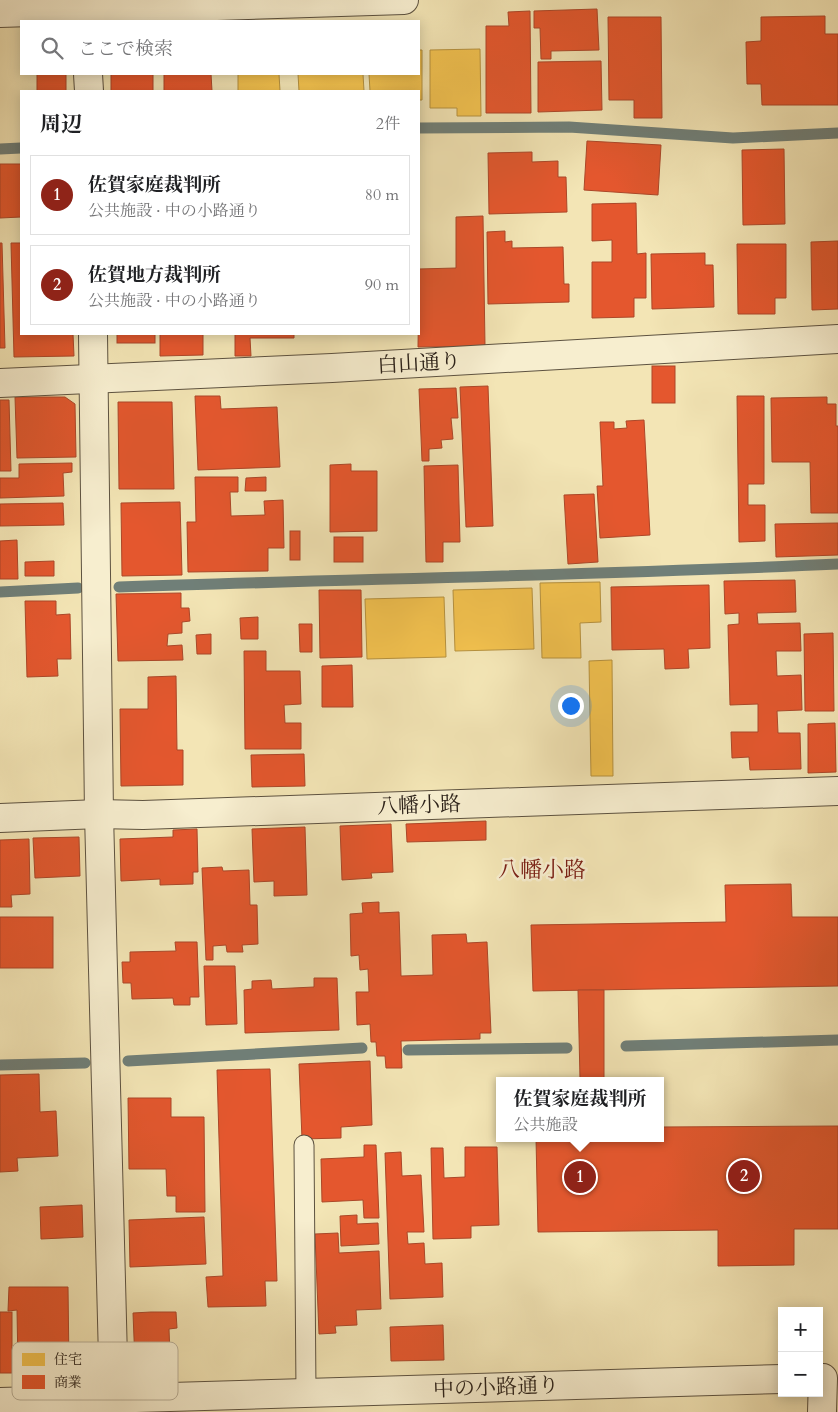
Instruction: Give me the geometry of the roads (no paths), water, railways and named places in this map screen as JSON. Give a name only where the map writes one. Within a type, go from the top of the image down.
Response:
[{"type":"street","points":[[0,13],[404,0]]},
{"type":"street","points":[[88,75],[89,90]]},
{"type":"street","points":[[93,335],[99,814],[113,1342]]},
{"type":"street","name":"白山通り","points":[[0,383],[332,368],[838,339]]},
{"type":"street","name":"八幡小路","points":[[0,818],[99,814],[152,815],[838,791]]},
{"type":"street","points":[[822,1412],[827,1377]]},
{"type":"street","name":"中の小路通り","points":[[178,1396],[778,1379]]},
{"type":"street","name":"中の小路通り","points":[[0,1402],[47,1406],[97,1400]]},
{"type":"lane","points":[[304,1145],[306,1392]]},
{"type":"waterway","points":[[420,128],[569,127],[733,138],[838,133]]},
{"type":"waterway","points":[[0,149],[20,148]]},
{"type":"waterway","points":[[119,587],[838,564]]},
{"type":"waterway","points":[[0,592],[78,588]]},
{"type":"waterway","points":[[626,1046],[838,1040]]},
{"type":"waterway","points":[[128,1061],[362,1048]]},
{"type":"waterway","points":[[408,1050],[567,1048]]},
{"type":"waterway","points":[[0,1065],[85,1063]]},
{"type":"place","name":"佐賀地方裁判所","points":[[744,1176]]},
{"type":"place","name":"佐賀家庭裁判所","points":[[580,1177]]},
{"type":"district","name":"八幡小路","points":[[542,869]]}]
